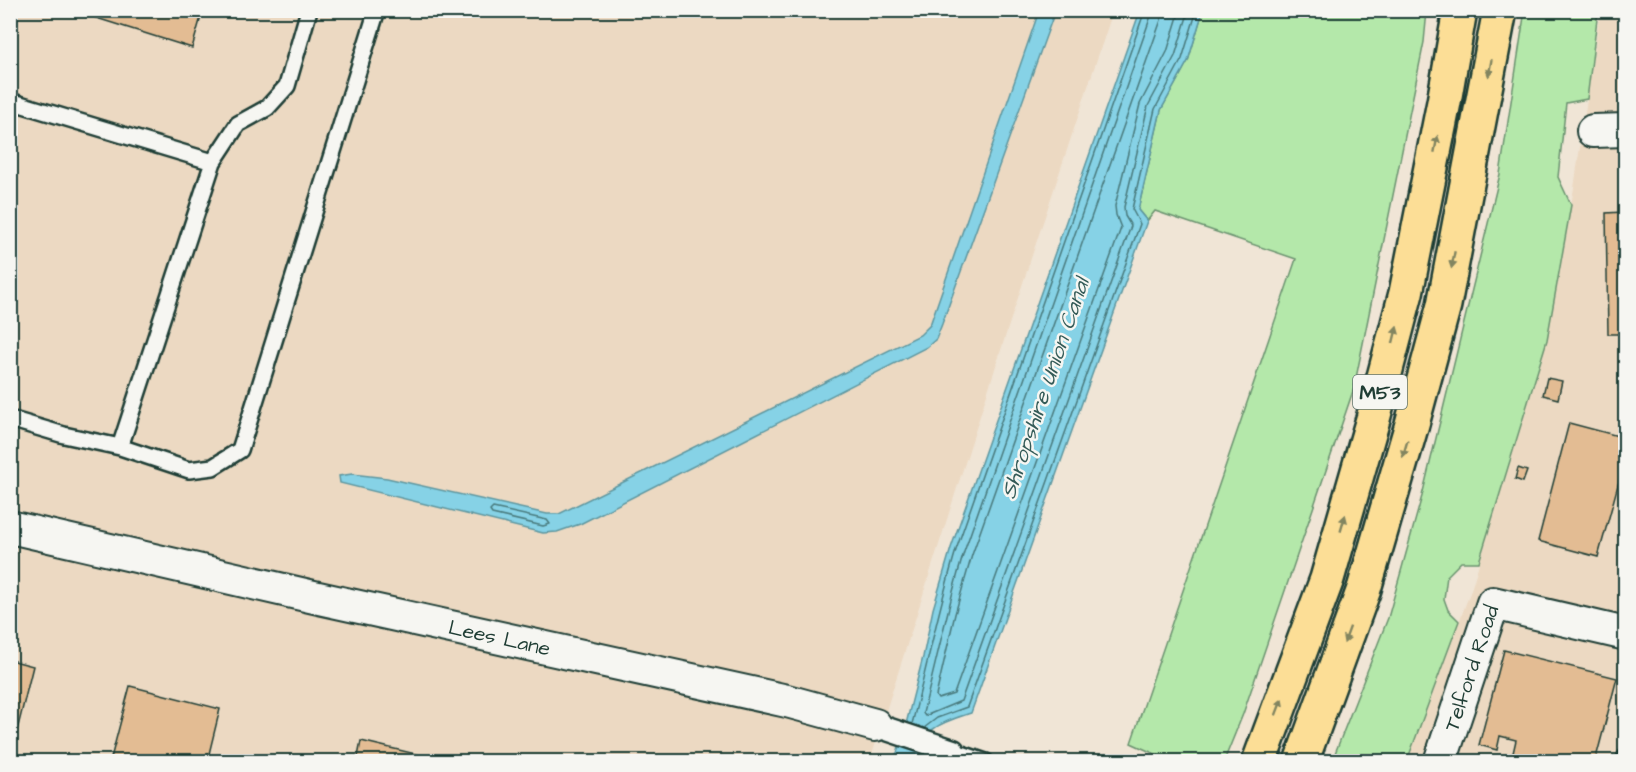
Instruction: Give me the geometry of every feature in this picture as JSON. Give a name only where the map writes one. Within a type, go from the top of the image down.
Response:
[{"type":"highway","name":"M53","points":[[1259,762],[1327,579],[1373,418],[1406,293],[1460,10]]},
{"type":"highway","name":"M53","points":[[1301,762],[1364,589],[1444,305],[1500,10]]},
{"type":"street","points":[[1593,131],[1626,130]]},
{"type":"street","name":"Lees Lane","points":[[10,527],[314,597],[787,701],[875,725],[953,751]]},
{"type":"street","name":"Telford Road","points":[[1440,762],[1493,603],[1626,634]]},
{"type":"lane","points":[[120,447],[213,162],[238,124],[267,108],[287,86],[309,10]]},
{"type":"lane","points":[[10,419],[120,447],[189,471],[213,468],[240,450],[376,10]]},
{"type":"lane","points":[[10,101],[213,162]]},
{"type":"lane","name":"Lees Lane","points":[[953,751],[986,762]]},
{"type":"lane","points":[[1624,762],[1626,757]]},
{"type":"shaded area","points":[[10,11],[1113,11],[1007,331],[870,761],[11,761]]},
{"type":"shaded area","points":[[1600,11],[1625,11],[1625,761],[1407,762],[1471,590],[1547,340],[1574,188]]},
{"type":"green space","points":[[1525,10],[1598,11],[1587,99],[1566,103],[1558,177],[1571,205],[1547,340],[1479,562],[1461,562],[1447,576],[1444,599],[1448,610],[1459,621],[1407,761],[1332,761],[1388,618],[1422,496],[1500,174]]},
{"type":"green space","points":[[1203,11],[1427,11],[1424,42],[1354,388],[1243,714],[1224,761],[1163,761],[1164,758],[1131,743],[1296,259],[1155,211],[1147,221],[1138,210],[1161,110],[1188,61]]},
{"type":"water","points":[[1039,11],[1055,11],[942,324],[936,339],[927,347],[580,524],[557,532],[543,533],[340,483],[339,476],[352,474],[387,478],[547,514],[559,514],[920,335],[930,325]]},
{"type":"water","name":"Shropshire Union Canal","points":[[1140,11],[1203,11],[1188,61],[1161,110],[1138,210],[1147,221],[971,713],[943,723],[929,733],[920,750],[919,761],[890,762],[897,753],[905,728],[933,609],[951,548]]},
{"type":"building","points":[[71,10],[203,10],[192,48]]},
{"type":"building","points":[[1623,198],[1626,198],[1626,334],[1608,334],[1606,213],[1623,212]]},
{"type":"building","points":[[1547,378],[1562,381],[1558,399],[1543,395]]},
{"type":"building","points":[[1569,423],[1626,438],[1626,456],[1598,557],[1538,541]]},
{"type":"building","points":[[1518,468],[1527,471],[1523,482],[1515,479]]},
{"type":"building","points":[[1504,650],[1617,678],[1595,762],[1511,762],[1516,740],[1500,736],[1497,750],[1479,745]]},
{"type":"building","points":[[10,660],[33,666],[10,759]]},
{"type":"building","points":[[130,686],[220,709],[207,762],[110,762]]},
{"type":"building","points":[[361,741],[449,762],[357,762]]}]
